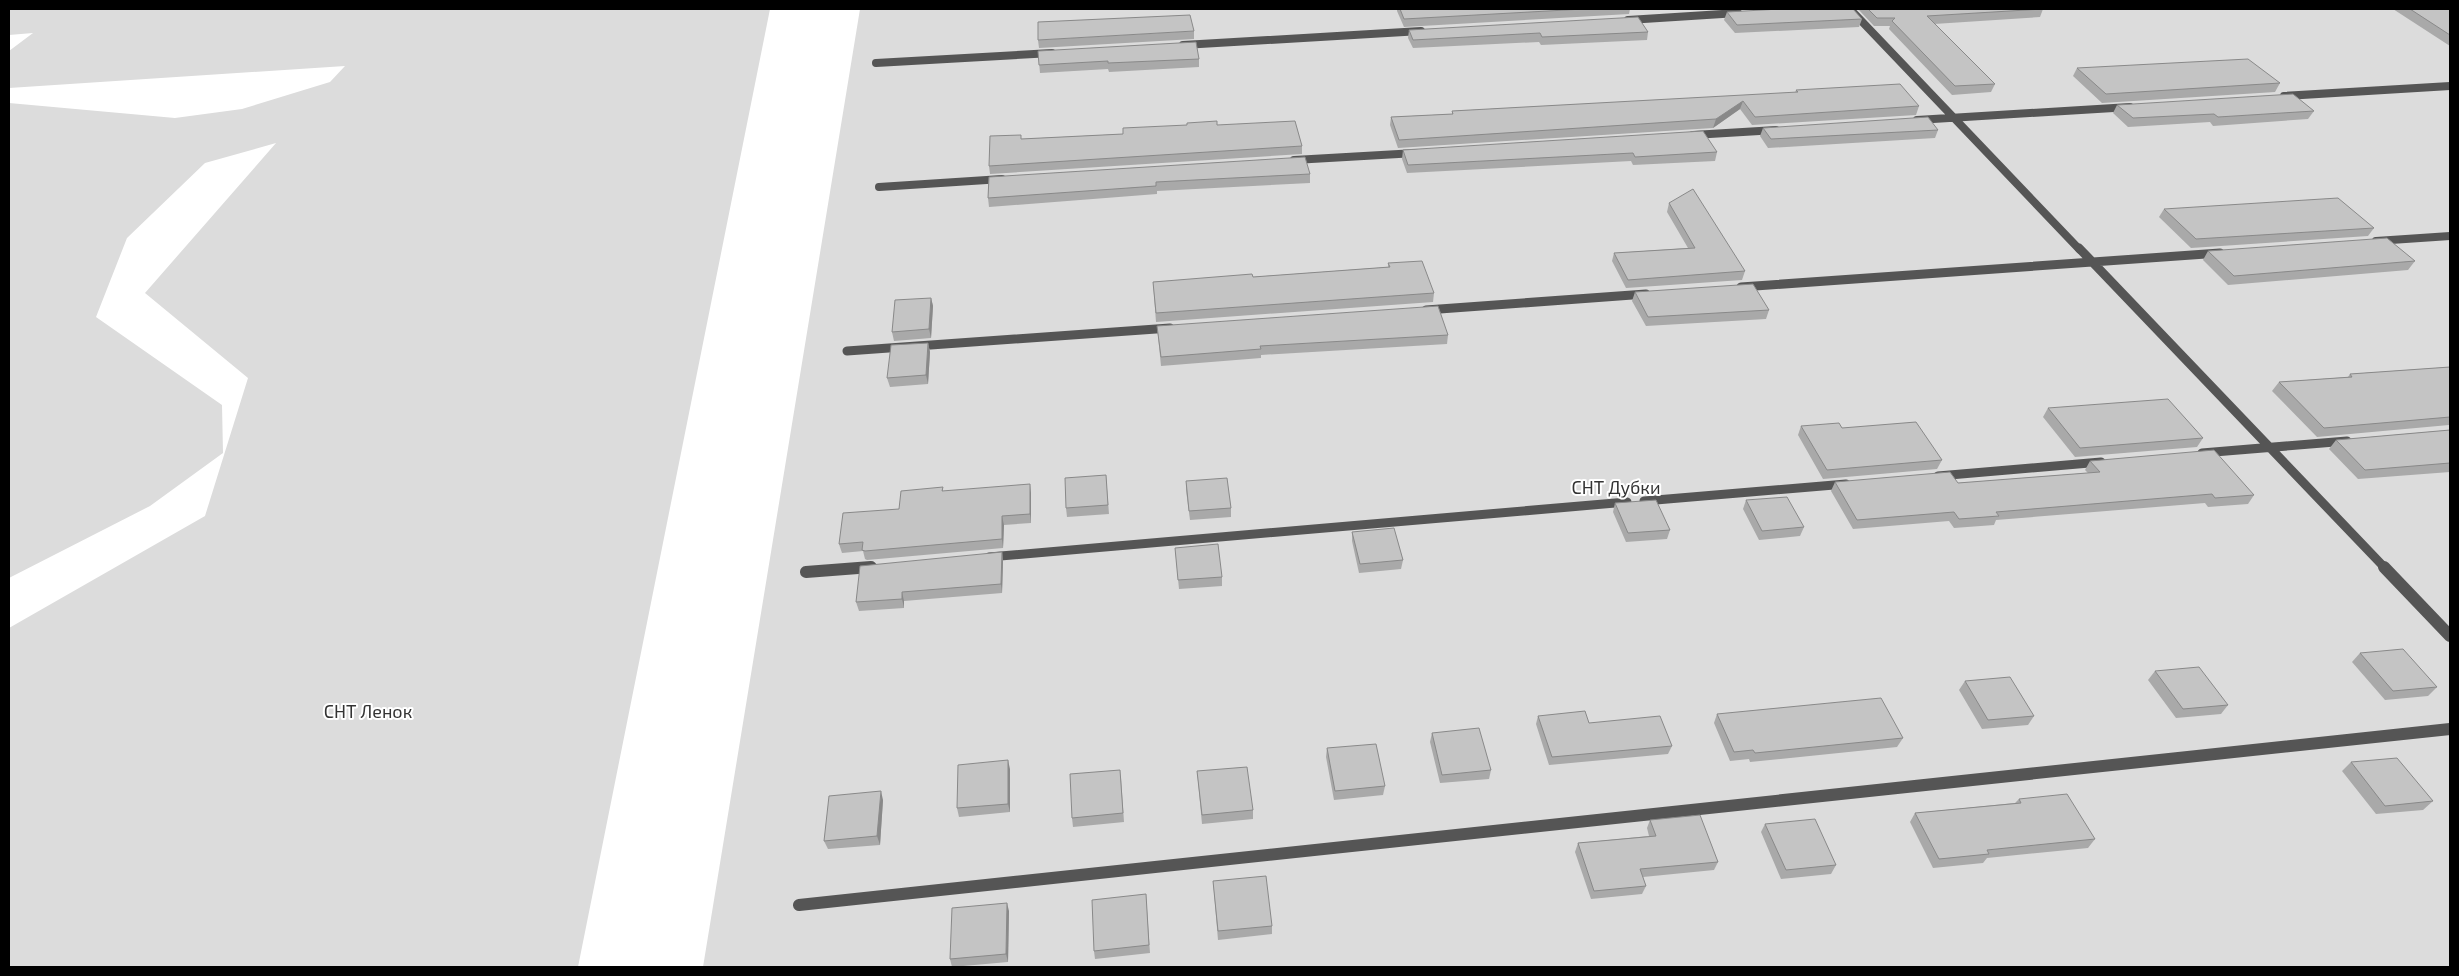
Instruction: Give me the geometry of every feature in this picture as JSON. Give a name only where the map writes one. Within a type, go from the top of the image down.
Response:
[{"type":"street","points":[[1850,9],[2450,636]]},
{"type":"street","points":[[1624,20],[1744,13]]},
{"type":"street","points":[[1176,46],[1425,31]]},
{"type":"street","points":[[876,63],[1056,52]]},
{"type":"street","points":[[2272,97],[2450,86]]},
{"type":"street","points":[[1906,121],[2143,106]]},
{"type":"street","points":[[1686,135],[1786,129]]},
{"type":"street","points":[[1288,161],[1427,152]]},
{"type":"street","points":[[879,187],[1008,179]]},
{"type":"street","points":[[2371,242],[2450,236]]},
{"type":"street","points":[[1728,288],[2232,252]]},
{"type":"street","points":[[1421,310],[1658,293]]},
{"type":"street","points":[[847,351],[1183,327]]},
{"type":"street","points":[[2192,454],[2361,440]]},
{"type":"street","points":[[1925,477],[2113,461]]},
{"type":"street","points":[[974,558],[1855,483]]},
{"type":"street","points":[[806,572],[885,566]]},
{"type":"street","points":[[799,905],[2450,729]]},
{"type":"green space","name":"СНТ Ленок","points":[[9,9],[770,9],[578,967],[9,967],[9,628],[205,516],[248,378],[145,293],[276,143],[205,163],[127,238],[96,317],[222,405],[223,453],[150,506],[9,578],[9,103],[175,118],[242,109],[330,82],[345,66],[9,88],[9,51],[33,33],[9,35]]},
{"type":"green space","name":"СНТ Дубки","points":[[860,9],[2450,9],[2450,967],[703,967]]},
{"type":"building","points":[[1400,9],[1584,9],[1404,19]]},
{"type":"building","points":[[1780,9],[1853,9],[1862,19],[1737,25],[1727,12]]},
{"type":"building","points":[[1868,9],[2043,9],[1927,16],[1995,84],[1955,86],[1892,21],[1895,18],[1877,18]]},
{"type":"building","points":[[2410,9],[2450,9],[2450,35]]},
{"type":"building","points":[[1190,15],[1194,31],[1038,40],[1038,22]]},
{"type":"building","points":[[1638,17],[1648,32],[1542,37],[1540,33],[1413,40],[1409,30]]},
{"type":"building","points":[[1196,42],[1199,59],[1039,65],[1038,51]]},
{"type":"building","points":[[2248,59],[2280,83],[2106,94],[2077,68]]},
{"type":"building","points":[[1900,84],[1919,106],[1755,117],[1743,101],[1716,119],[1399,140],[1391,117],[1453,114],[1452,111],[1798,92],[1796,90]]},
{"type":"building","points":[[2293,94],[2314,111],[2218,117],[2214,114],[2133,118],[2117,105]]},
{"type":"building","points":[[1928,117],[1938,130],[1771,139],[1763,128]]},
{"type":"building","points":[[1217,121],[1217,125],[1295,121],[1302,146],[989,166],[990,136],[1021,135],[1021,139],[1123,134],[1123,128],[1187,125],[1187,123]]},
{"type":"building","points":[[1703,131],[1717,152],[1635,157],[1633,153],[1408,165],[1403,150]]},
{"type":"building","points":[[1305,157],[1310,174],[1156,182],[1156,186],[988,198],[989,177]]},
{"type":"building","points":[[1693,189],[1745,271],[1628,280],[1614,253],[1695,248],[1669,203]]},
{"type":"building","points":[[2338,198],[2374,228],[2196,239],[2164,209]]},
{"type":"building","points":[[2387,238],[2415,261],[2234,276],[2208,251]]},
{"type":"building","points":[[1422,261],[1434,293],[1156,313],[1153,282],[1252,274],[1253,277],[1390,267],[1388,263]]},
{"type":"building","points":[[1753,284],[1769,310],[1648,317],[1635,292]]},
{"type":"building","points":[[931,298],[929,329],[892,332],[895,300]]},
{"type":"building","points":[[1438,306],[1448,335],[1260,346],[1261,349],[1161,357],[1157,326]]},
{"type":"building","points":[[928,343],[926,375],[887,378],[891,345]]},
{"type":"building","points":[[2450,367],[2450,417],[2324,428],[2279,382],[2352,377],[2350,374]]},
{"type":"building","points":[[2168,399],[2203,438],[2080,448],[2048,408]]},
{"type":"building","points":[[1916,422],[1942,460],[1827,470],[1801,426],[1839,423],[1842,428]]},
{"type":"building","points":[[2450,430],[2450,463],[2365,470],[2336,440]]},
{"type":"building","points":[[2214,450],[2254,495],[2215,498],[2212,494],[1996,512],[1999,516],[1959,519],[1954,512],[1857,520],[1835,482],[1950,472],[1958,483],[2100,472],[2090,461]]},
{"type":"building","points":[[1106,475],[1108,505],[1066,508],[1065,478]]},
{"type":"building","points":[[1227,478],[1231,508],[1189,511],[1186,481]]},
{"type":"building","points":[[1030,484],[1030,514],[1002,516],[1002,539],[865,551],[862,550],[863,542],[839,544],[843,513],[899,509],[901,491],[943,487],[942,491]]},
{"type":"building","points":[[1787,497],[1804,527],[1762,531],[1746,500]]},
{"type":"building","points":[[1656,500],[1670,530],[1628,533],[1615,503]]},
{"type":"building","points":[[1394,528],[1403,560],[1360,564],[1352,532]]},
{"type":"building","points":[[1218,544],[1222,577],[1178,580],[1175,548]]},
{"type":"building","points":[[1002,552],[1001,584],[902,592],[902,599],[856,602],[860,566]]},
{"type":"building","points":[[2403,649],[2437,687],[2393,691],[2360,653]]},
{"type":"building","points":[[2199,667],[2228,705],[2183,709],[2155,671]]},
{"type":"building","points":[[2010,677],[2034,716],[1988,720],[1965,681]]},
{"type":"building","points":[[1881,698],[1903,738],[1755,753],[1753,750],[1734,752],[1717,714]]},
{"type":"building","points":[[1585,711],[1589,723],[1660,716],[1672,746],[1552,757],[1538,716]]},
{"type":"building","points":[[1479,728],[1491,770],[1442,775],[1432,733]]},
{"type":"building","points":[[1376,744],[1385,786],[1335,791],[1327,748]]},
{"type":"building","points":[[2397,758],[2433,801],[2385,806],[2351,762]]},
{"type":"building","points":[[1008,760],[1008,804],[957,808],[958,765]]},
{"type":"building","points":[[1247,767],[1253,810],[1202,815],[1197,771]]},
{"type":"building","points":[[1120,770],[1123,813],[1072,818],[1070,774]]},
{"type":"building","points":[[881,791],[877,836],[824,841],[829,796]]},
{"type":"building","points":[[2067,794],[2095,839],[1987,850],[1989,854],[1939,859],[1915,813],[2021,803],[2019,799]]},
{"type":"building","points":[[1700,815],[1718,862],[1640,869],[1646,886],[1594,891],[1578,843],[1656,836],[1650,820]]},
{"type":"building","points":[[1815,819],[1836,865],[1786,870],[1765,824]]},
{"type":"building","points":[[1266,876],[1272,926],[1218,931],[1213,881]]},
{"type":"building","points":[[1146,894],[1149,945],[1094,951],[1092,900]]},
{"type":"building","points":[[1007,903],[1006,954],[950,959],[952,908]]}]
